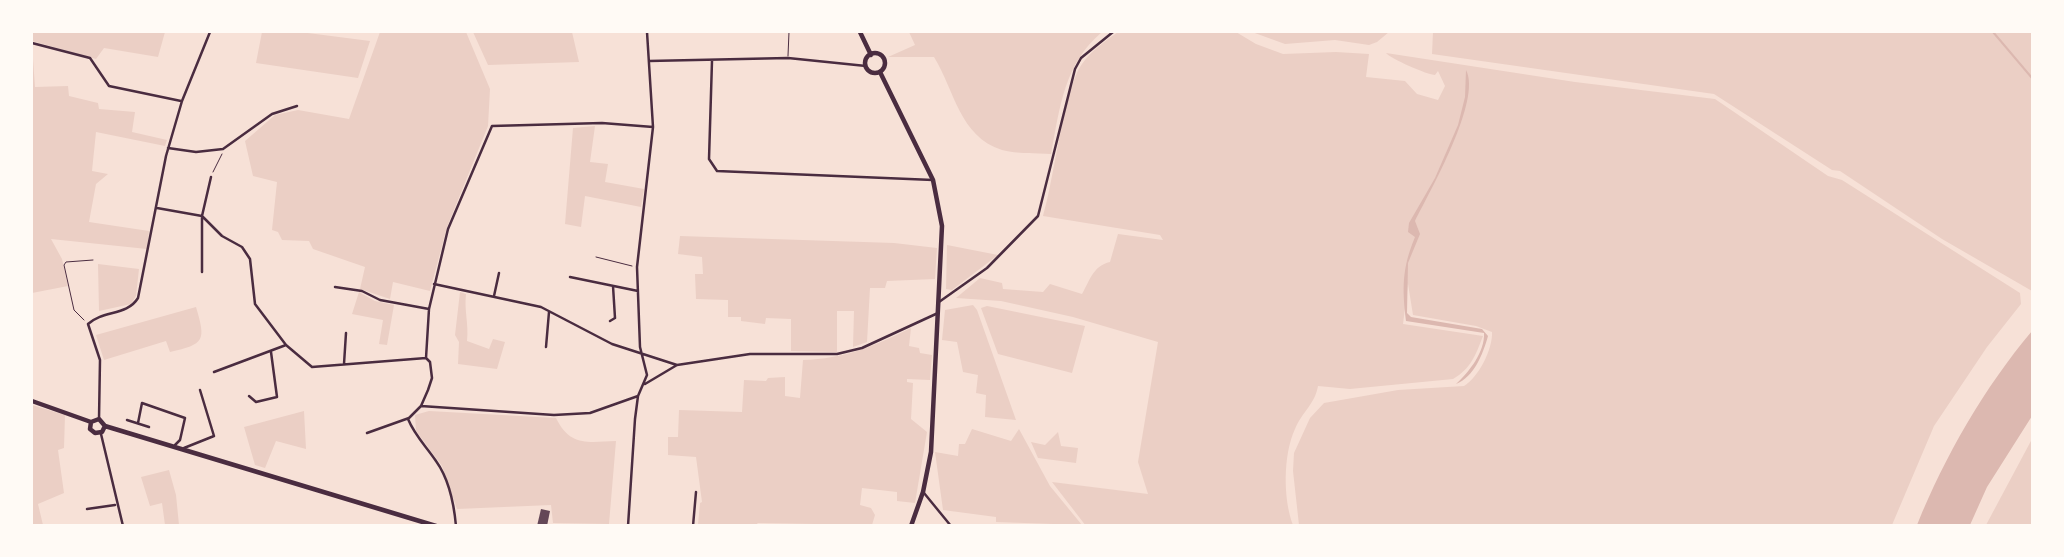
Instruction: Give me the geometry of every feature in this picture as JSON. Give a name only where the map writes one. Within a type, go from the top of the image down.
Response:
[{"type":"main road","points":[[860,32],[872,55]]},
{"type":"main road","points":[[872,55],[866,66],[869,71],[880,72]]},
{"type":"main road","points":[[872,55],[881,55],[885,61],[880,72]]},
{"type":"main road","points":[[880,72],[933,180],[942,226],[931,452],[923,492],[911,526]]},
{"type":"main road","points":[[32,401],[91,422],[99,419],[105,426],[436,526]]},
{"type":"main road","points":[[91,422],[92,431],[100,433],[105,426]]},
{"type":"street","points":[[99,419],[100,360],[88,324],[99,316],[130,308],[138,299],[168,149],[182,101],[210,32]]},
{"type":"street","points":[[628,526],[638,396],[647,375],[643,356],[637,267],[653,127],[647,32]]},
{"type":"street","points":[[939,302],[987,268],[1038,216],[1076,69],[1081,58],[1113,32]]},
{"type":"street","points":[[32,43],[90,58],[110,86],[182,101]]},
{"type":"street","points":[[649,61],[788,58],[866,66]]},
{"type":"street","points":[[712,61],[709,159],[717,171],[933,180]]},
{"type":"street","points":[[168,149],[196,152],[223,149],[272,114],[297,106]]},
{"type":"street","points":[[367,433],[409,418],[421,406],[432,378],[430,362],[426,358],[433,284],[448,229],[492,126],[602,123],[653,127]]},
{"type":"street","points":[[202,272],[202,216],[211,177]]},
{"type":"street","points":[[156,208],[202,216],[222,236],[247,253],[255,304],[286,345],[312,367],[426,358]]},
{"type":"street","points":[[494,296],[499,273]]},
{"type":"street","points":[[569,277],[638,291]]},
{"type":"street","points":[[433,284],[494,296],[549,312],[643,356],[677,365]]},
{"type":"street","points":[[610,321],[615,318],[613,286]]},
{"type":"street","points":[[334,287],[362,291],[380,300],[429,309]]},
{"type":"street","points":[[545,347],[549,312]]},
{"type":"street","points":[[645,384],[677,365],[750,354],[837,354],[862,348],[938,313]]},
{"type":"street","points":[[344,364],[346,333]]},
{"type":"street","points":[[214,372],[286,345]]},
{"type":"street","points":[[249,396],[256,402],[277,397],[271,352]]},
{"type":"street","points":[[184,448],[214,436],[200,390]]},
{"type":"street","points":[[421,406],[562,415],[598,412],[638,396]]},
{"type":"street","points":[[138,423],[142,403],[185,418],[180,440],[174,445]]},
{"type":"street","points":[[409,418],[414,433],[438,464],[444,477],[452,500],[456,526]]},
{"type":"street","points":[[127,420],[149,427]]},
{"type":"street","points":[[100,433],[123,526]]},
{"type":"street","points":[[693,526],[696,492]]},
{"type":"street","points":[[923,492],[951,526]]},
{"type":"street","points":[[87,509],[117,505]]},
{"type":"lane","points":[[788,58],[789,32]]},
{"type":"path","points":[[211,177],[223,149]]},
{"type":"path","points":[[596,257],[637,267]]},
{"type":"path","points":[[88,324],[74,310],[64,265],[66,262],[93,260]]},
{"type":"shaded area","points":[[32,32],[165,32],[158,57],[104,48],[96,59],[32,41]]},
{"type":"shaded area","points":[[262,32],[300,32],[370,41],[358,78],[256,63]]},
{"type":"shaded area","points":[[380,32],[466,32],[490,89],[488,126],[447,227],[430,291],[393,282],[390,299],[360,289],[365,267],[313,249],[309,241],[282,240],[278,232],[272,230],[277,182],[253,176],[245,141],[275,115],[298,110],[349,119]]},
{"type":"shaded area","points":[[473,32],[572,32],[579,62],[488,65]]},
{"type":"shaded area","points":[[909,32],[1102,32],[1079,58],[1072,72],[1061,103],[1051,154],[1002,150],[976,134],[960,111],[934,57],[888,57],[915,45]]},
{"type":"shaded area","points":[[1118,32],[1236,32],[1256,44],[1283,54],[1369,54],[1366,77],[1405,81],[1417,94],[1438,100],[1445,86],[1438,71],[1435,75],[1425,72],[1386,53],[1575,82],[1715,99],[1828,176],[1842,180],[2020,293],[2021,304],[1987,347],[1934,426],[1892,525],[1299,525],[1293,471],[1294,453],[1310,418],[1324,403],[1398,390],[1464,386],[1474,377],[1487,354],[1492,332],[1476,326],[1413,315],[1408,284],[1403,324],[1483,336],[1475,355],[1469,366],[1453,379],[1350,389],[1318,386],[1314,398],[1295,429],[1288,451],[1286,490],[1293,525],[1086,526],[1052,482],[1148,494],[1138,462],[1158,342],[1073,317],[1001,301],[956,298],[980,278],[1002,283],[1003,289],[1043,292],[1050,284],[1082,294],[1096,270],[1110,262],[1118,234],[1163,240],[1160,235],[1043,216],[1065,113],[1076,76],[1090,54]]},
{"type":"shaded area","points":[[1252,32],[1389,32],[1369,45],[1335,40],[1285,44]]},
{"type":"shaded area","points":[[1433,32],[2032,32],[2032,291],[1942,239],[1840,171],[1832,170],[1714,94],[1432,54]]},
{"type":"shaded area","points":[[32,45],[35,87],[68,86],[69,96],[98,103],[99,109],[135,112],[132,132],[167,140],[165,146],[96,132],[92,171],[108,174],[96,184],[89,222],[149,231],[147,249],[51,239],[62,259],[68,286],[32,293]]},
{"type":"shaded area","points":[[1466,70],[1469,84],[1461,123],[1415,221],[1420,234],[1408,263],[1407,313],[1411,317],[1482,329],[1488,336],[1473,370],[1456,384],[1471,368],[1479,354],[1484,333],[1406,321],[1404,288],[1405,268],[1415,237],[1408,232],[1409,223],[1435,178],[1458,125],[1465,97]]},
{"type":"shaded area","points":[[595,126],[590,162],[608,164],[605,182],[644,189],[641,207],[585,196],[581,227],[565,224],[573,128]]},
{"type":"shaded area","points":[[680,236],[894,243],[937,248],[935,279],[887,281],[885,288],[870,288],[867,342],[853,347],[854,311],[837,311],[837,352],[791,351],[791,319],[766,318],[765,324],[741,321],[741,317],[728,317],[728,300],[696,299],[695,274],[703,274],[702,257],[678,254]]},
{"type":"shaded area","points":[[947,245],[998,255],[952,290],[946,289]]},
{"type":"shaded area","points":[[98,264],[139,269],[136,296],[131,304],[99,311]]},
{"type":"shaded area","points":[[359,292],[375,301],[394,305],[387,345],[379,344],[383,320],[352,314]]},
{"type":"shaded area","points":[[460,292],[466,294],[467,341],[489,349],[493,339],[505,342],[497,369],[458,364],[459,342],[455,335]]},
{"type":"shaded area","points":[[973,305],[1016,420],[985,417],[986,395],[976,393],[978,375],[963,372],[957,342],[942,340],[945,310]]},
{"type":"shaded area","points":[[987,306],[1085,326],[1072,373],[998,354],[981,308]]},
{"type":"shaded area","points":[[196,307],[201,334],[196,343],[170,352],[166,341],[104,360],[96,335]]},
{"type":"shaded area","points":[[911,328],[909,346],[919,348],[920,353],[932,355],[930,380],[907,379],[907,382],[913,383],[911,419],[927,432],[915,503],[897,501],[897,492],[862,488],[860,505],[871,508],[875,515],[872,525],[698,525],[702,502],[696,457],[668,455],[668,437],[678,437],[679,410],[742,412],[744,380],[766,381],[768,378],[785,377],[785,396],[800,398],[803,360],[832,357],[858,350]]},
{"type":"shaded area","points":[[2032,331],[2032,416],[1987,487],[1970,525],[1917,525],[1967,424],[2014,353]]},
{"type":"shaded area","points":[[32,405],[65,415],[64,448],[58,450],[64,493],[38,504],[43,525],[32,525]]},
{"type":"shaded area","points":[[304,411],[306,449],[276,441],[265,468],[255,465],[244,427]]},
{"type":"shaded area","points":[[429,411],[556,418],[567,434],[581,441],[616,441],[609,524],[553,523],[551,505],[457,509],[442,466],[416,431],[415,415]]},
{"type":"shaded area","points":[[972,429],[1011,441],[1019,429],[1050,486],[1082,525],[996,522],[996,517],[943,510],[935,452],[958,456],[959,444],[965,444]]},
{"type":"shaded area","points":[[1058,432],[1061,446],[1078,448],[1076,463],[1038,458],[1031,442],[1045,445]]},
{"type":"shaded area","points":[[2032,439],[2032,525],[1986,525]]},
{"type":"shaded area","points":[[169,470],[176,495],[179,525],[165,525],[162,503],[150,506],[141,477]]},
{"type":"building","points":[[541,509],[550,511],[547,526],[537,526]]},
{"type":"waterway","points":[[1993,32],[2032,78]]}]
